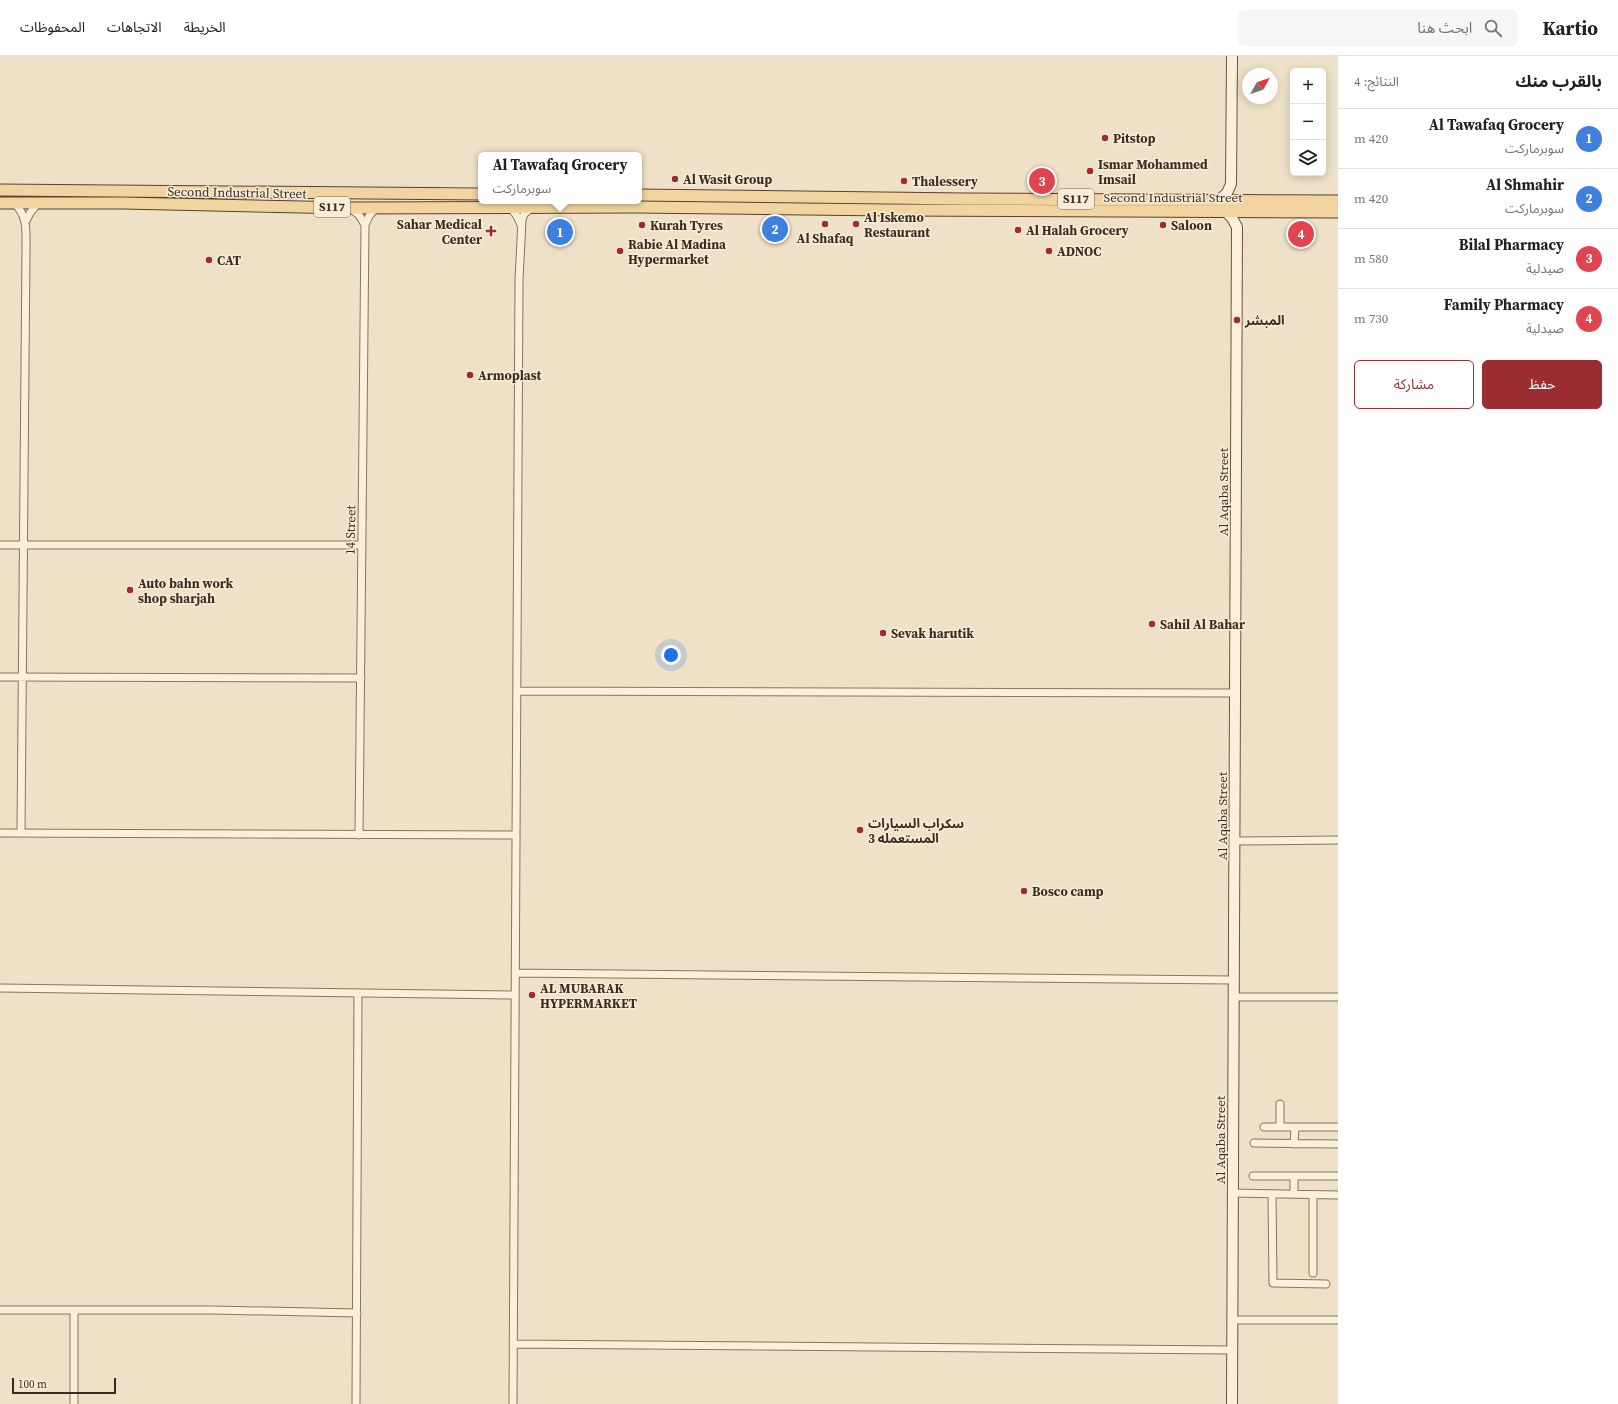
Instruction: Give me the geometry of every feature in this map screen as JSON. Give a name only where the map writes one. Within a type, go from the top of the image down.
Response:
[{"type":"main road","name":"Second Industrial Street","points":[[0,190],[478,194]]},
{"type":"main road","name":"Second Industrial Street","points":[[642,195],[965,200],[1338,201]]},
{"type":"main road","name":"Second Industrial Street","points":[[0,203],[350,208],[733,207],[888,210],[1338,212]]},
{"type":"street","points":[[1219,200],[1226,193],[1231,184],[1232,56]]},
{"type":"street","points":[[1231,184],[1243,200]]},
{"type":"street","points":[[14,203],[20,209],[26,221]]},
{"type":"street","points":[[21,833],[26,221],[38,203]]},
{"type":"street","points":[[510,207],[517,216],[521,226]]},
{"type":"street","points":[[513,1404],[519,288],[521,226],[524,214],[534,207]]},
{"type":"street","points":[[350,208],[359,215],[365,225]]},
{"type":"street","points":[[365,225],[369,216],[376,208]]},
{"type":"street","points":[[1225,211],[1232,218],[1237,227],[1243,218],[1251,211]]},
{"type":"street","name":"14 Street","points":[[360,835],[365,225]]},
{"type":"street","name":"Al Aqaba Street","points":[[1232,1404],[1237,227]]},
{"type":"street","points":[[0,545],[362,544]]},
{"type":"street","points":[[0,677],[361,678]]},
{"type":"street","points":[[516,691],[1235,693]]},
{"type":"street","points":[[0,833],[516,835]]},
{"type":"street","points":[[1234,841],[1338,840]]},
{"type":"street","points":[[515,973],[1234,980]]},
{"type":"street","points":[[0,988],[515,995]]},
{"type":"street","points":[[356,1404],[358,993]]},
{"type":"street","points":[[1234,997],[1338,998]]},
{"type":"street","points":[[1280,1104],[1280,1127]]},
{"type":"street","points":[[1264,1127],[1338,1127]]},
{"type":"street","points":[[1294,1127],[1294,1144]]},
{"type":"street","points":[[1254,1143],[1338,1144]]},
{"type":"street","points":[[1253,1176],[1338,1176]]},
{"type":"street","points":[[1294,1176],[1294,1194]]},
{"type":"street","points":[[1233,1193],[1338,1195]]},
{"type":"street","points":[[1272,1194],[1273,1283],[1326,1284]]},
{"type":"street","points":[[1313,1195],[1313,1273]]},
{"type":"street","points":[[0,1310],[213,1310],[357,1313]]},
{"type":"street","points":[[74,1310],[74,1404]]},
{"type":"street","points":[[1232,1320],[1338,1320]]},
{"type":"street","points":[[513,1344],[1232,1350]]},
{"type":"place","name":"Pitstop","points":[[1105,138]]},
{"type":"place","name":"Ismar Mohammed Imsail","points":[[1090,171]]},
{"type":"place","name":"Al Wasit Group","points":[[675,179]]},
{"type":"place","name":"Thalessery","points":[[904,181]]},
{"type":"place","name":"Bilal Pharmacy","points":[[1042,181]]},
{"type":"place","name":"Al Shafaq","points":[[825,224]]},
{"type":"place","name":"Al Iskemo Restaurant","points":[[856,224]]},
{"type":"place","name":"Kurah Tyres","points":[[642,225]]},
{"type":"place","name":"Saloon","points":[[1163,225]]},
{"type":"place","name":"Al Shmahir","points":[[775,229]]},
{"type":"place","name":"Al Halah Grocery","points":[[1018,230]]},
{"type":"place","name":"Sahar Medical Center","points":[[491,231]]},
{"type":"place","name":"Al Tawafaq Grocery","points":[[560,232]]},
{"type":"place","name":"Family Pharmacy","points":[[1301,234]]},
{"type":"place","name":"Rabie Al Madina Hypermarket","points":[[620,251]]},
{"type":"place","name":"ADNOC","points":[[1049,251]]},
{"type":"place","name":"CAT","points":[[209,260]]},
{"type":"place","name":"المبشر","points":[[1237,320]]},
{"type":"place","name":"Armoplast","points":[[470,375]]},
{"type":"place","name":"Auto bahn work shop sharjah","points":[[130,590]]},
{"type":"place","name":"Sahil Al Bahar","points":[[1152,624]]},
{"type":"place","name":"Sevak harutik","points":[[883,633]]},
{"type":"place","name":"سكراب السيارات المستعمله 3","points":[[860,830]]},
{"type":"place","name":"Bosco camp","points":[[1024,891]]},
{"type":"place","name":"AL MUBARAK HYPERMARKET","points":[[532,995]]}]
